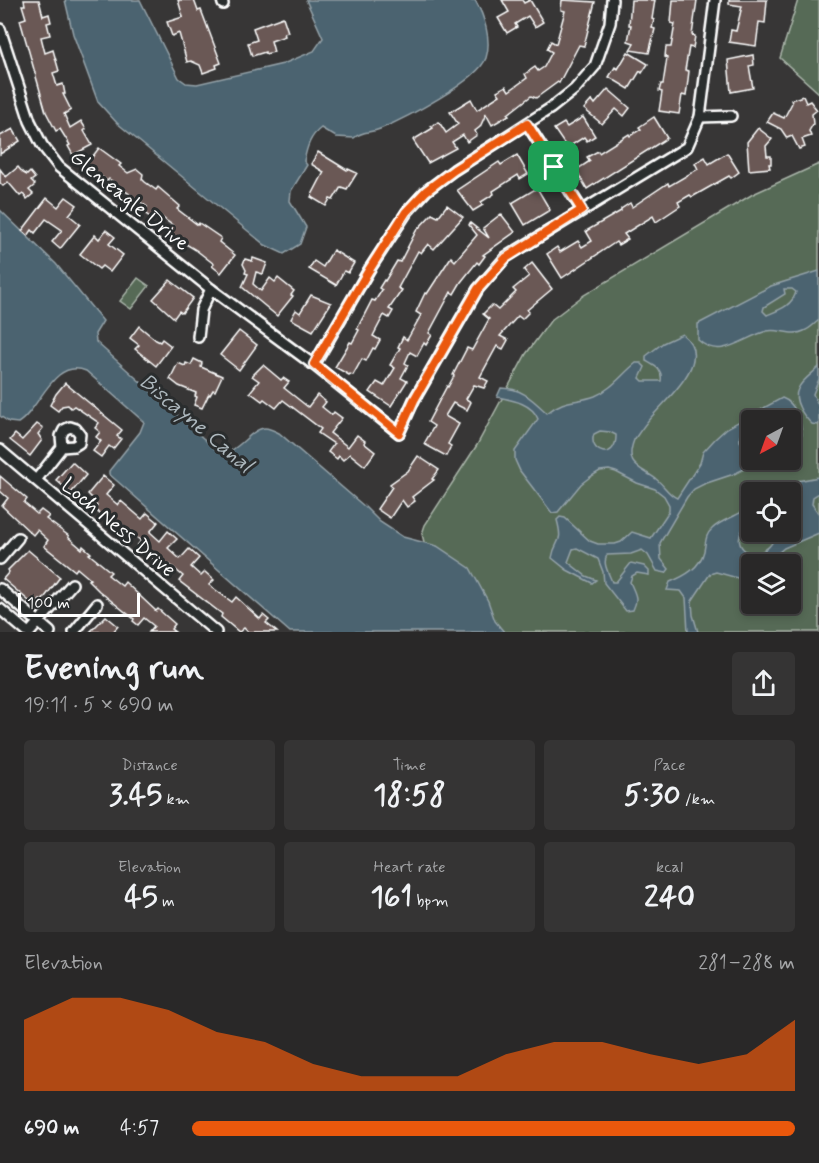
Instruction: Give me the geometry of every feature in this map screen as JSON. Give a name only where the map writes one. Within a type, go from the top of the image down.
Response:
[{"type":"street","points":[[314,364],[406,212],[426,191],[454,170],[527,124],[575,89],[595,66],[610,23],[612,0]]},
{"type":"street","points":[[527,124],[582,210],[687,147],[700,117],[715,0]]},
{"type":"street","name":"Gleneagle Drive","points":[[0,29],[30,121],[42,145],[59,167],[211,289],[314,364],[399,433],[414,400],[478,289],[506,258],[582,210]]},
{"type":"street","points":[[700,117],[731,116]]},
{"type":"street","points":[[198,337],[201,310],[211,289]]},
{"type":"street","points":[[36,480],[62,447]]},
{"type":"street","name":"Loch Ness Drive","points":[[0,450],[216,632]]},
{"type":"street","points":[[0,559],[18,538]]},
{"type":"street","points":[[0,609],[28,632],[72,584]]},
{"type":"street","points":[[0,589],[50,632]]},
{"type":"street","points":[[74,632],[97,604]]},
{"type":"green space","points":[[798,0],[819,0],[819,93],[780,58]]},
{"type":"green space","points":[[819,164],[819,632],[504,632],[485,615],[426,550],[422,534],[425,525],[477,445],[526,354],[551,320],[584,295],[753,194]]},
{"type":"green space","points":[[138,278],[149,286],[131,309],[120,301]]},
{"type":"water","points":[[65,0],[140,0],[179,78],[186,83],[197,84],[283,64],[314,51],[323,38],[306,0],[475,0],[486,28],[488,51],[480,67],[455,88],[391,124],[354,138],[336,137],[321,128],[317,131],[306,151],[304,161],[307,165],[291,191],[290,201],[306,227],[300,244],[284,254],[265,245],[117,123],[98,102],[73,34]]},
{"type":"water","points":[[0,210],[56,264],[103,321],[95,334],[96,342],[214,448],[224,454],[230,452],[260,429],[268,428],[279,433],[380,522],[403,537],[437,546],[470,568],[488,601],[495,621],[504,632],[290,632],[109,474],[140,432],[144,422],[86,371],[74,369],[56,378],[26,417],[18,423],[9,422],[0,416]]},
{"type":"water","points":[[819,271],[819,320],[799,333],[767,331],[724,348],[707,346],[698,340],[698,324],[771,286]],"holes":[[[784,289],[792,289],[796,292],[788,304],[767,315],[763,311],[764,307],[785,294]]]},
{"type":"water","points":[[682,334],[691,344],[694,354],[692,365],[679,387],[648,420],[634,440],[631,455],[635,465],[656,479],[677,498],[700,463],[703,452],[727,428],[741,420],[742,470],[704,484],[694,489],[687,497],[660,543],[661,559],[669,569],[666,573],[657,571],[648,555],[642,550],[631,554],[607,555],[606,565],[612,582],[616,582],[631,563],[644,566],[649,571],[649,575],[637,573],[632,576],[630,582],[636,602],[633,610],[626,611],[604,583],[598,559],[577,548],[573,549],[568,562],[586,576],[596,580],[592,583],[567,570],[552,558],[560,534],[557,520],[560,517],[565,518],[590,541],[598,544],[621,542],[632,532],[651,538],[669,511],[669,505],[664,496],[655,489],[616,472],[600,471],[581,484],[558,512],[552,513],[520,471],[515,460],[515,451],[538,419],[526,406],[497,397],[501,388],[515,390],[531,399],[547,413],[565,403],[601,393],[636,363],[641,363],[645,367],[640,378],[643,381],[661,381],[660,371],[646,361],[646,356],[663,343]],"holes":[[[600,431],[616,435],[615,443],[608,452],[598,450],[593,441],[594,434]]]},
{"type":"water","points":[[819,367],[819,379],[813,394],[819,407],[819,424],[817,425],[812,424],[802,413],[798,403],[797,393],[802,383]]},
{"type":"water","points":[[782,398],[795,410],[760,410]]},
{"type":"water","points":[[819,477],[819,493],[813,497],[812,504],[819,514],[819,533],[801,541],[801,482],[792,482]]},
{"type":"water","points":[[741,512],[739,539],[742,548],[752,554],[741,554],[741,579],[716,572],[710,574],[692,601],[698,632],[688,632],[686,598],[681,591],[667,590],[670,582],[686,574],[699,562],[710,531]]},
{"type":"water","points":[[798,542],[777,554],[756,554],[772,543]]},
{"type":"building","points":[[24,0],[39,0],[43,16],[49,14],[51,22],[47,23],[50,35],[41,37],[45,53],[53,50],[59,71],[53,73],[57,86],[63,84],[65,94],[63,94],[71,110],[64,114],[70,128],[81,121],[92,145],[73,155],[60,129],[56,131],[46,112],[20,20],[26,18],[22,5],[25,5]]},
{"type":"building","points":[[178,0],[194,0],[198,11],[201,10],[221,63],[216,65],[217,68],[203,73],[200,65],[191,61],[187,62],[179,33],[172,36],[167,22],[183,17]]},
{"type":"building","points":[[502,0],[522,0],[524,3],[530,0],[543,22],[535,27],[528,16],[515,24],[517,27],[507,33],[498,18],[509,12]]},
{"type":"building","points":[[562,0],[595,2],[584,46],[579,45],[559,83],[536,98],[531,96],[509,115],[492,125],[486,114],[480,127],[475,131],[477,135],[467,142],[463,135],[452,142],[456,148],[428,163],[413,140],[439,122],[446,133],[458,124],[450,112],[471,99],[477,110],[500,95],[497,91],[506,86],[509,91],[527,78],[525,74],[535,67],[538,71],[544,67],[552,52],[547,49],[551,41],[556,44],[565,11],[561,10]]},
{"type":"building","points":[[631,0],[655,0],[652,28],[655,29],[649,53],[630,50],[634,43],[628,41],[631,25],[629,25]]},
{"type":"building","points":[[673,0],[697,0],[692,35],[695,36],[693,48],[689,47],[685,70],[689,71],[686,96],[682,95],[679,114],[659,111],[662,92],[659,91],[663,84],[667,58],[665,57],[666,47],[671,47],[675,24],[671,23]]},
{"type":"building","points":[[729,0],[767,0],[765,23],[759,22],[756,46],[729,42],[731,30],[736,31],[742,6],[729,4]]},
{"type":"building","points":[[283,17],[288,32],[284,33],[285,36],[271,41],[274,52],[252,56],[248,43],[257,40],[253,28]]},
{"type":"building","points":[[628,52],[648,64],[642,73],[640,71],[629,89],[609,77],[615,67],[618,69]]},
{"type":"building","points":[[753,55],[754,65],[749,66],[753,88],[731,92],[728,60]]},
{"type":"building","points":[[608,89],[630,108],[624,116],[616,109],[602,124],[584,109],[592,100],[595,104]]},
{"type":"building","points":[[803,96],[806,103],[810,101],[817,110],[812,114],[813,124],[809,131],[811,136],[802,139],[805,147],[799,149],[792,136],[787,138],[781,129],[767,122],[773,113],[784,118],[792,103],[791,100]]},
{"type":"building","points":[[583,117],[595,136],[587,141],[584,137],[567,148],[554,129],[564,123],[567,127]]},
{"type":"building","points":[[654,117],[667,138],[587,189],[576,170],[590,161],[587,157],[598,151],[599,153],[629,134],[630,136]]},
{"type":"building","points":[[758,128],[772,139],[766,146],[767,156],[771,156],[771,164],[769,164],[770,168],[749,170],[747,142]]},
{"type":"building","points":[[13,129],[20,141],[0,154],[0,136]]},
{"type":"building","points":[[99,148],[121,164],[119,166],[128,173],[137,169],[143,174],[142,179],[145,182],[156,190],[158,187],[180,206],[177,209],[198,225],[199,223],[221,238],[219,242],[235,255],[221,273],[212,266],[214,264],[196,250],[166,232],[172,225],[157,214],[153,219],[143,212],[147,207],[86,165]]},
{"type":"building","points":[[318,152],[347,170],[357,173],[347,189],[341,187],[326,206],[311,197],[324,172],[311,164]]},
{"type":"building","points":[[727,153],[739,172],[731,178],[729,176],[692,197],[690,195],[678,202],[680,206],[656,222],[653,216],[624,234],[628,239],[618,245],[616,242],[562,278],[547,254],[557,247],[560,252],[578,241],[582,247],[592,241],[586,231],[621,211],[630,203],[632,207],[668,183],[669,186],[698,169],[695,163],[705,157],[709,164]]},
{"type":"building","points":[[517,155],[528,174],[520,179],[518,175],[493,191],[494,194],[481,202],[483,205],[473,211],[457,190],[499,162],[501,165]]},
{"type":"building","points":[[18,167],[27,175],[30,172],[35,178],[31,181],[35,185],[29,190],[33,194],[27,199],[23,194],[20,196],[8,182],[3,186],[0,183],[0,169],[6,177]]},
{"type":"building","points":[[537,188],[550,210],[525,225],[512,203]]},
{"type":"building","points":[[66,197],[77,205],[69,215],[80,224],[60,249],[52,242],[62,230],[46,219],[35,233],[32,230],[28,236],[22,231],[47,198],[58,207]]},
{"type":"building","points":[[447,205],[463,217],[434,249],[428,244],[421,253],[418,251],[398,288],[402,290],[389,309],[393,311],[389,318],[384,315],[373,336],[380,340],[375,349],[373,348],[366,361],[362,359],[353,375],[335,367],[350,342],[352,343],[372,300],[375,301],[382,290],[379,288],[397,261],[400,262],[416,231],[432,214],[438,217]]},
{"type":"building","points":[[501,214],[515,232],[483,255],[485,256],[479,264],[477,262],[454,294],[451,292],[429,333],[432,335],[426,345],[424,343],[417,356],[410,352],[405,363],[408,365],[401,378],[407,381],[391,406],[370,392],[377,382],[384,386],[395,368],[390,365],[400,348],[398,347],[403,337],[407,340],[421,315],[416,312],[425,293],[427,294],[451,257],[455,261],[477,235],[469,225],[470,223],[489,238],[483,228]]},
{"type":"building","points":[[106,230],[115,237],[109,244],[123,255],[110,272],[102,266],[99,269],[80,254],[95,235],[99,239]]},
{"type":"building","points":[[333,250],[354,263],[348,273],[344,271],[336,285],[309,269],[314,261],[323,267]]},
{"type":"building","points":[[253,258],[267,263],[263,274],[256,272],[253,284],[261,291],[270,278],[275,282],[278,278],[294,291],[291,295],[293,296],[277,316],[242,287],[248,274],[245,273],[243,264],[245,259],[252,261]]},
{"type":"building","points":[[532,263],[552,289],[527,310],[529,312],[522,319],[518,316],[500,336],[508,340],[503,349],[497,346],[480,377],[488,381],[484,388],[474,385],[466,399],[471,402],[467,410],[453,403],[445,416],[459,424],[448,444],[451,446],[446,456],[424,444],[434,426],[428,422],[467,348],[472,350],[489,319],[483,314],[492,305],[498,310],[516,292],[513,289],[529,276],[524,270]]},
{"type":"building","points":[[170,280],[193,298],[182,313],[179,311],[174,318],[153,299]]},
{"type":"building","points":[[311,295],[331,303],[313,331],[291,319],[296,310],[300,313]]},
{"type":"building","points":[[139,326],[156,340],[160,342],[162,339],[171,346],[156,366],[135,349],[139,345],[130,338]]},
{"type":"building","points":[[239,331],[257,345],[239,370],[220,355]]},
{"type":"building","points":[[194,359],[202,363],[201,367],[222,376],[215,391],[209,394],[202,408],[194,405],[196,393],[179,386],[170,379],[178,363],[185,366],[186,363],[191,365]]},
{"type":"building","points":[[263,365],[281,380],[283,378],[289,382],[284,388],[308,407],[317,395],[326,402],[322,407],[332,415],[334,412],[342,418],[330,433],[348,447],[357,435],[375,452],[365,466],[350,454],[343,460],[339,456],[337,459],[328,452],[334,444],[318,433],[321,429],[283,400],[276,408],[250,392],[259,381],[252,376]]},
{"type":"building","points":[[65,383],[122,430],[117,436],[121,439],[113,449],[109,446],[101,457],[93,451],[101,441],[96,437],[100,432],[95,428],[99,423],[74,406],[71,408],[68,405],[62,406],[58,411],[50,405]]},
{"type":"building","points":[[37,424],[43,428],[38,434],[42,440],[30,456],[10,440],[15,434],[22,440]]},
{"type":"building","points":[[418,456],[439,470],[432,479],[434,480],[412,497],[415,501],[407,507],[402,500],[390,518],[377,509],[392,487],[390,484],[408,471]]},
{"type":"building","points":[[72,462],[86,475],[71,493],[56,480]]},
{"type":"building","points":[[0,476],[27,499],[24,503],[37,514],[41,510],[49,516],[46,519],[82,549],[83,546],[91,553],[89,554],[111,572],[108,575],[122,586],[125,582],[156,611],[158,609],[175,624],[171,629],[175,632],[149,632],[154,626],[144,618],[138,625],[77,568],[75,571],[44,546],[48,540],[37,530],[33,535],[2,506],[8,498],[0,491]]},
{"type":"building","points":[[103,476],[114,485],[106,495],[118,505],[121,501],[142,519],[147,513],[158,522],[150,532],[160,541],[168,531],[177,539],[168,548],[180,559],[189,549],[199,558],[191,567],[201,576],[205,572],[214,580],[209,585],[232,602],[236,597],[260,619],[263,615],[269,620],[266,623],[277,632],[248,632],[244,628],[239,632],[221,617],[222,614],[179,581],[183,576],[170,565],[167,568],[157,559],[156,561],[137,546],[141,541],[128,530],[117,521],[113,525],[94,509],[97,506],[88,494]]},
{"type":"building","points":[[28,550],[60,577],[42,601],[40,600],[35,606],[3,579],[9,572],[8,570]]},
{"type":"building","points":[[106,616],[118,626],[113,632],[90,632]]},
{"type":"route","points":[[527,124],[554,167],[582,210],[506,258],[478,289],[414,400],[399,433],[314,364],[406,212],[426,191],[454,170],[527,124]]},
{"type":"water label","name":"Biscayne Canal","points":[[197,422]]}]
